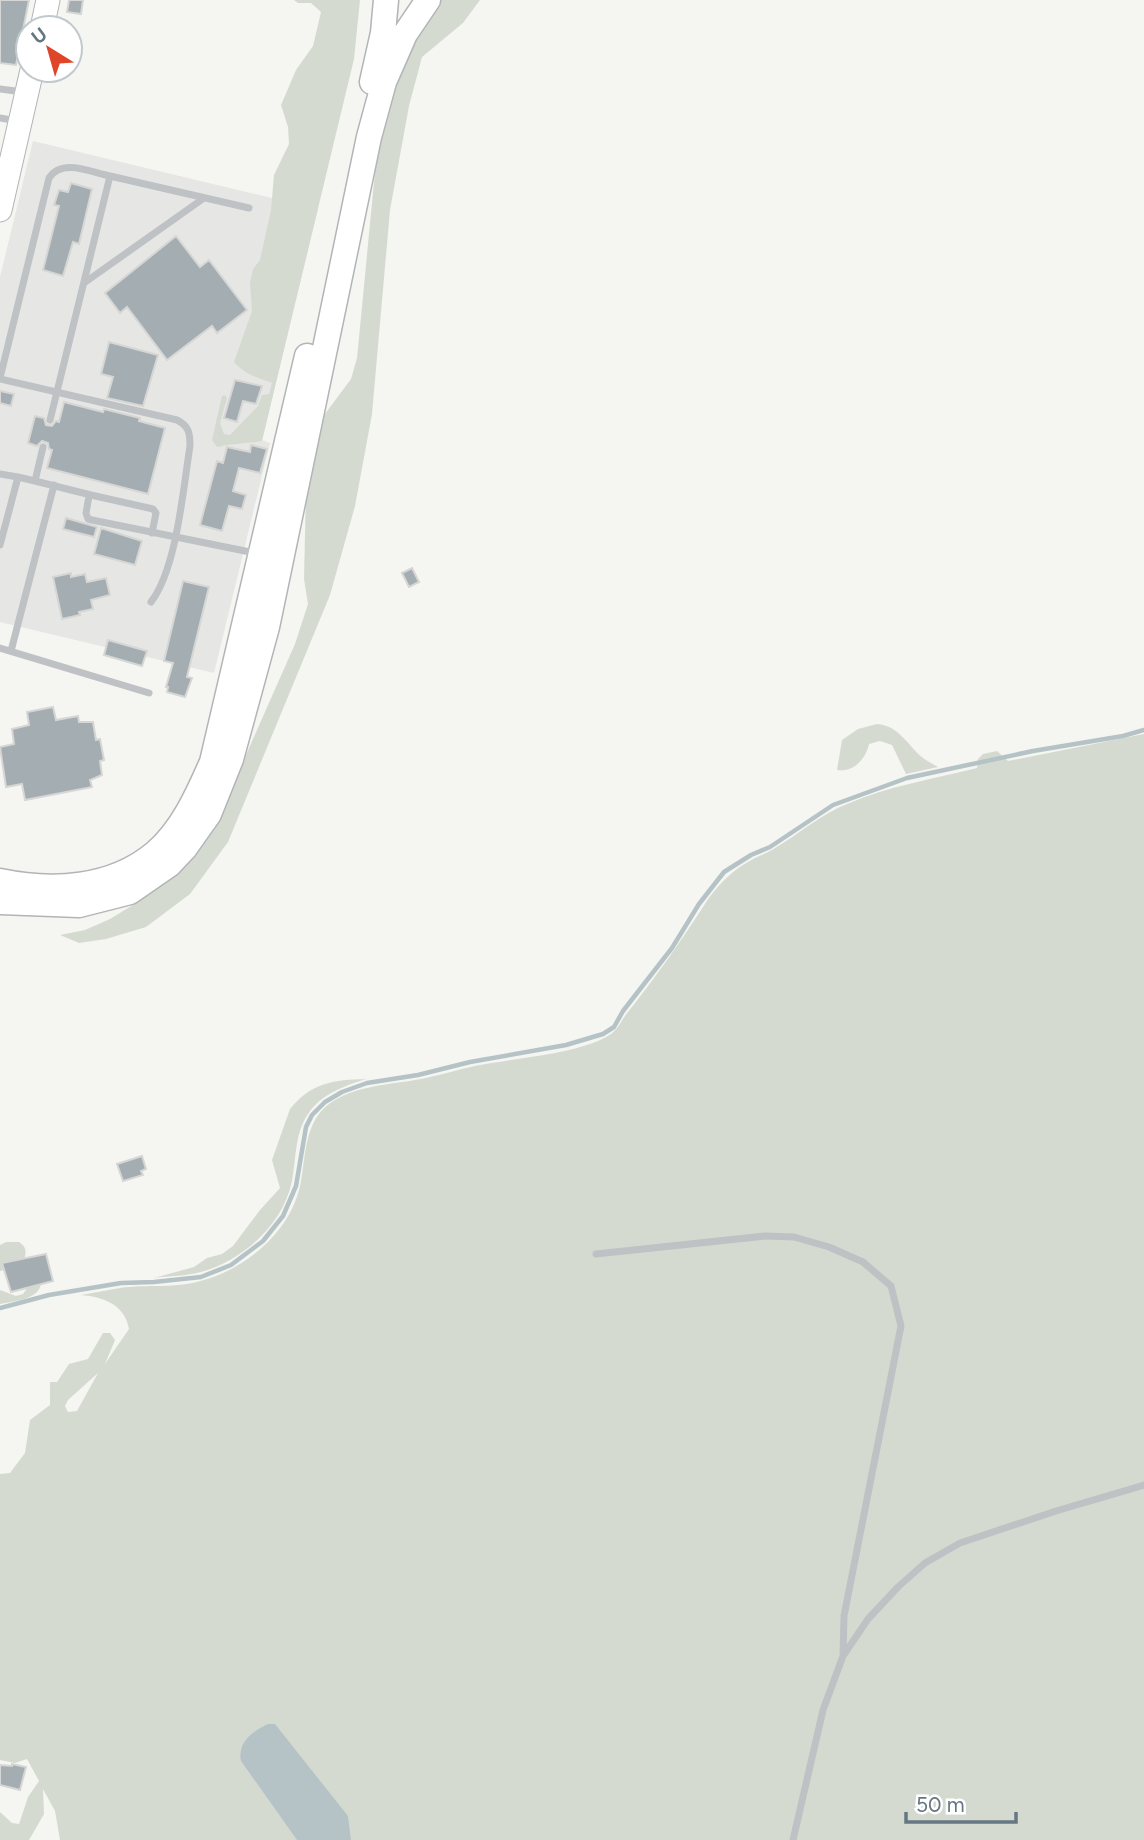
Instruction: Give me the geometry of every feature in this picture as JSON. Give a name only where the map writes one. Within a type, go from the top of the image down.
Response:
[{"type":"highway","points":[[0,881],[18,885],[76,887],[102,881],[135,866],[156,853],[171,835],[194,803],[212,762],[383,33],[386,0]]},
{"type":"highway","points":[[0,902],[79,905],[130,892],[169,865],[209,814],[231,759],[264,638],[369,136],[384,82],[405,34],[428,0]]},
{"type":"highway","points":[[0,210],[10,120],[28,84]]},
{"type":"lane","points":[[0,89],[19,84]]},
{"type":"lane","points":[[151,602],[162,583],[174,538],[190,446],[190,433],[186,425],[177,420],[0,378],[49,178],[58,168],[66,166],[249,208]]},
{"type":"lane","points":[[50,420],[110,176]]},
{"type":"lane","points":[[84,283],[204,198]]},
{"type":"lane","points":[[35,481],[43,447]]},
{"type":"lane","points":[[0,474],[153,509],[156,513],[152,533]]},
{"type":"lane","points":[[0,545],[18,477]]},
{"type":"lane","points":[[11,651],[54,485]]},
{"type":"lane","points":[[91,495],[86,513],[89,519],[261,554]]},
{"type":"lane","points":[[0,648],[149,693]]},
{"type":"lane","points":[[596,1254],[765,1236],[794,1237],[830,1247],[863,1262],[891,1286],[901,1326],[844,1616],[843,1656]]},
{"type":"lane","points":[[793,1840],[823,1710],[843,1656],[868,1619],[898,1587],[925,1563],[960,1543],[1144,1485]]},
{"type":"shaded area","points":[[294,0],[360,0],[354,59],[262,441],[217,447],[212,440],[222,396],[227,398],[220,423],[224,434],[230,435],[258,406],[262,395],[269,394],[272,383],[247,373],[234,362],[252,311],[250,283],[253,269],[260,260],[271,210],[274,175],[289,144],[288,127],[281,105],[296,70],[313,46],[321,12],[311,3],[298,3]]},
{"type":"shaded area","points":[[441,0],[480,0],[463,23],[422,57],[409,106],[390,210],[372,414],[355,506],[330,595],[228,842],[190,894],[146,927],[106,939],[79,943],[60,935],[85,930],[110,919],[167,882],[192,860],[212,832],[295,644],[308,604],[304,579],[306,492],[322,418],[351,379],[357,358],[376,162],[382,128],[406,60],[419,33]]},
{"type":"shaded area","points":[[33,141],[318,209],[262,440],[270,443],[214,673],[0,622],[0,277]]},
{"type":"shaded area","points":[[877,724],[892,728],[923,758],[938,767],[906,774],[892,745],[880,741],[869,744],[862,760],[853,767],[837,770],[842,740],[858,729]]},
{"type":"shaded area","points":[[1144,734],[1144,1840],[60,1840],[55,1811],[43,1789],[44,1814],[29,1840],[0,1840],[0,1812],[12,1823],[19,1824],[28,1797],[39,1781],[27,1759],[15,1763],[0,1760],[0,1474],[10,1473],[25,1453],[30,1420],[50,1405],[50,1382],[57,1382],[69,1364],[88,1359],[103,1333],[110,1333],[115,1340],[105,1364],[129,1329],[118,1308],[105,1300],[81,1295],[130,1287],[194,1283],[237,1266],[266,1244],[289,1215],[301,1181],[311,1129],[321,1111],[329,1104],[349,1093],[370,1087],[560,1052],[606,1037],[618,1026],[667,961],[714,892],[739,867],[847,804],[895,788],[977,768],[978,759],[983,754],[997,751],[1008,761]],"holes":[[[98,1373],[77,1411],[68,1412],[65,1406],[68,1400]]]},
{"type":"shaded area","points":[[366,1079],[326,1096],[308,1114],[298,1138],[287,1197],[280,1212],[259,1238],[246,1250],[217,1266],[196,1273],[154,1278],[194,1267],[207,1258],[222,1254],[233,1246],[280,1188],[272,1160],[290,1109],[298,1100],[324,1084]]},
{"type":"shaded area","points":[[19,1242],[24,1247],[24,1259],[9,1269],[0,1271],[0,1245]]},
{"type":"shaded area","points":[[31,1283],[41,1284],[30,1297],[0,1304],[0,1290],[16,1296],[23,1294]]},
{"type":"shaded area","points":[[268,1724],[275,1724],[348,1816],[351,1840],[297,1840],[241,1761],[241,1748],[244,1743],[257,1730]]},
{"type":"building","points":[[0,0],[29,0],[26,14],[14,14],[14,65],[0,63]]},
{"type":"building","points":[[69,0],[83,0],[81,14],[67,12]]},
{"type":"building","points":[[71,183],[92,189],[79,244],[73,242],[63,276],[43,270],[59,206],[54,205],[59,190],[68,192]]},
{"type":"building","points":[[176,236],[200,267],[209,260],[247,310],[217,333],[212,326],[167,360],[127,307],[120,313],[105,293]]},
{"type":"building","points":[[109,342],[158,355],[143,406],[107,398],[113,377],[101,374]]},
{"type":"building","points":[[235,380],[262,386],[256,404],[243,401],[237,422],[224,418]]},
{"type":"building","points":[[0,391],[14,394],[11,406],[0,403]]},
{"type":"building","points":[[64,402],[140,418],[139,421],[165,428],[148,494],[47,468],[52,450],[49,449],[48,443],[42,441],[37,446],[28,443],[35,416],[44,418],[46,425],[52,426],[56,421],[59,422]]},
{"type":"building","points":[[251,445],[267,449],[260,473],[239,468],[233,491],[246,495],[242,509],[229,506],[222,531],[200,525],[217,461],[223,463],[227,447],[250,452]]},
{"type":"building","points":[[66,518],[97,527],[94,537],[63,529]]},
{"type":"building","points":[[101,528],[142,541],[135,565],[94,554]]},
{"type":"building","points":[[412,568],[419,582],[409,587],[402,573]]},
{"type":"building","points":[[71,573],[71,577],[85,574],[87,582],[106,578],[110,595],[91,600],[93,609],[62,619],[53,577]]},
{"type":"building","points":[[183,581],[209,587],[187,677],[192,678],[185,697],[167,692],[173,663],[164,661]]},
{"type":"building","points":[[108,640],[147,651],[142,666],[104,655]]},
{"type":"building","points":[[53,707],[56,720],[78,716],[79,722],[93,722],[96,740],[100,739],[104,760],[100,761],[102,775],[90,780],[92,787],[25,800],[22,784],[6,787],[0,747],[14,744],[12,729],[29,725],[27,712]]},
{"type":"building","points":[[142,1156],[146,1169],[141,1171],[143,1175],[123,1181],[117,1164]]},
{"type":"building","points":[[46,1254],[53,1281],[11,1292],[2,1263]]},
{"type":"building","points":[[0,1765],[26,1767],[20,1790],[0,1785]]},
{"type":"waterway","points":[[0,1308],[49,1295],[121,1283],[201,1277],[231,1265],[263,1241],[283,1216],[296,1186],[306,1127],[312,1115],[325,1102],[342,1092],[367,1083],[566,1045],[603,1034],[614,1027],[724,872],[770,847],[833,805],[907,778],[1144,730]]}]
